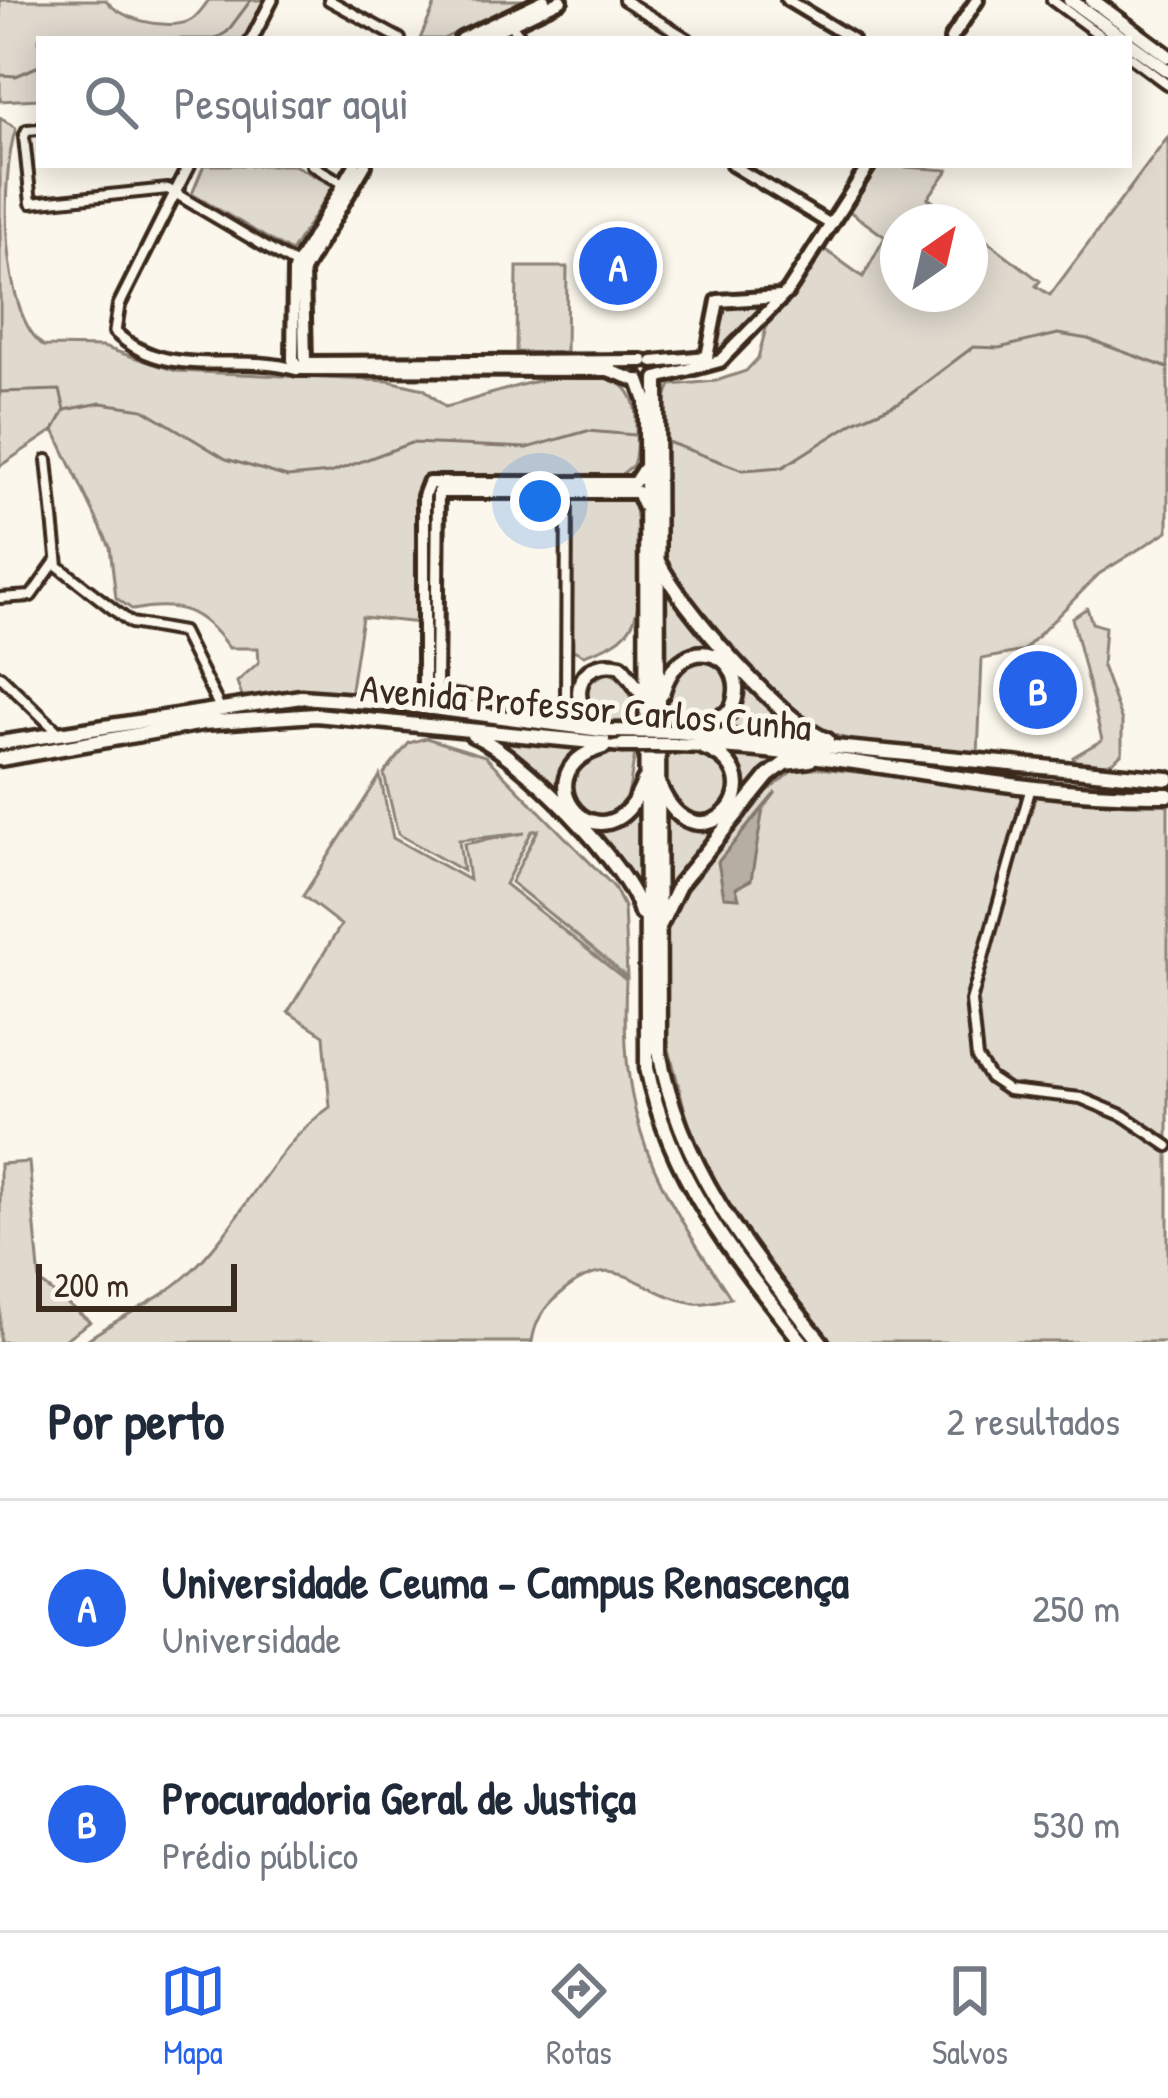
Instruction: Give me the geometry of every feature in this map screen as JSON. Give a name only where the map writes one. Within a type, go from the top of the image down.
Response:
[{"type":"main road","points":[[483,36],[544,0]]},
{"type":"main road","points":[[469,36],[561,0]]},
{"type":"main road","points":[[953,36],[977,0]]},
{"type":"main road","points":[[1070,0],[1119,36]]},
{"type":"main road","points":[[1092,0],[1168,56]]},
{"type":"main road","points":[[1132,45],[1168,71]]},
{"type":"main road","points":[[353,168],[296,265],[292,360],[304,367],[608,370],[649,384],[671,370],[712,366],[783,296],[867,168]]},
{"type":"main road","points":[[304,367],[303,271],[362,168]]},
{"type":"main road","points":[[304,367],[707,358],[716,302],[783,296]]},
{"type":"main road","points":[[648,362],[657,379],[644,1045],[663,1133],[711,1226],[802,1342]]},
{"type":"main road","points":[[648,362],[636,368],[646,401],[652,715]]},
{"type":"main road","points":[[537,726],[461,705],[437,692],[424,496],[431,482],[634,483],[646,460]]},
{"type":"main road","points":[[409,705],[424,686],[435,500],[440,490],[637,492],[646,513]]},
{"type":"main road","points":[[655,554],[680,599],[788,715],[818,737],[862,757]]},
{"type":"main road","points":[[652,715],[678,661],[706,653],[723,661],[737,684],[730,712],[679,739]]},
{"type":"main road","points":[[616,740],[586,718],[577,701],[581,679],[598,665],[616,665],[632,675],[652,715]]},
{"type":"main road","name":"Avenida Professor Carlos Cunha","points":[[0,742],[219,706],[301,698],[409,705],[616,740]]},
{"type":"main road","points":[[446,710],[461,705]]},
{"type":"main road","name":"Avenida Professor Carlos Cunha","points":[[0,759],[272,716],[360,717],[455,728],[616,740],[679,739],[1168,778]]},
{"type":"main road","points":[[455,728],[502,752],[618,868],[634,891],[644,934]]},
{"type":"main road","points":[[651,774],[671,809],[688,822],[713,821],[732,806],[738,789],[727,761],[679,739]]},
{"type":"main road","points":[[616,740],[585,753],[569,769],[564,791],[577,814],[596,823],[622,818],[651,774]]},
{"type":"main road","points":[[656,946],[672,894],[773,770],[797,760],[862,757]]},
{"type":"main road","name":"Avenida Professor Carlos Cunha","points":[[862,757],[1031,785],[1168,795]]},
{"type":"main road","points":[[651,774],[659,1052],[691,1160],[718,1210],[821,1342]]},
{"type":"street","points":[[254,36],[272,0]]},
{"type":"street","points":[[329,0],[395,36]]},
{"type":"street","points":[[624,0],[683,36]]},
{"type":"street","points":[[788,0],[847,36]]},
{"type":"street","points":[[1052,0],[1102,36]]},
{"type":"street","points":[[507,21],[520,36]]},
{"type":"street","points":[[1132,58],[1168,85]]},
{"type":"street","points":[[36,129],[27,130],[24,137],[32,203],[166,188],[296,265]]},
{"type":"street","points":[[188,168],[119,304],[115,332],[142,352],[176,364],[304,367]]},
{"type":"street","points":[[317,168],[344,184]]},
{"type":"street","points":[[736,168],[830,224]]},
{"type":"street","points":[[0,598],[31,596],[56,561],[47,460]]},
{"type":"street","points":[[437,692],[559,708],[567,701],[567,490]]},
{"type":"street","points":[[56,561],[130,623],[182,632],[219,706]]},
{"type":"street","points":[[0,676],[58,732]]},
{"type":"street","points":[[1031,785],[971,1001],[977,1058],[990,1078],[1008,1090],[1081,1098],[1124,1116],[1168,1146]]},
{"type":"shaded area","points":[[0,0],[106,0],[132,18],[169,25],[192,20],[209,0],[264,0],[246,36],[36,36],[36,99],[0,101]]},
{"type":"shaded area","points":[[437,0],[523,0],[449,36],[421,36]]},
{"type":"shaded area","points":[[0,118],[16,128],[6,210],[12,276],[19,305],[44,346],[103,347],[176,371],[389,381],[424,389],[445,407],[556,377],[612,379],[629,393],[636,419],[633,465],[616,479],[425,478],[418,491],[420,623],[362,617],[350,695],[242,696],[237,682],[259,662],[258,648],[229,648],[209,625],[188,611],[133,610],[116,598],[110,547],[54,430],[0,466]]},
{"type":"shaded area","points":[[1168,137],[1168,531],[1099,574],[1023,651],[982,659],[978,756],[880,747],[824,731],[788,705],[741,660],[696,612],[670,575],[661,535],[658,479],[661,423],[671,385],[716,381],[746,371],[758,358],[768,321],[799,290],[824,249],[863,277],[880,246],[880,312],[988,312],[988,242],[1040,281],[1036,286],[1050,295]]},
{"type":"shaded area","points":[[203,168],[300,168],[333,186],[291,252],[192,194]]},
{"type":"shaded area","points":[[877,168],[948,170],[928,198],[936,204],[880,204],[880,233],[849,211]]},
{"type":"shaded area","points":[[517,267],[567,267],[566,353],[516,352]]},
{"type":"shaded area","points":[[768,303],[715,358],[710,359],[718,305]]},
{"type":"shaded area","points":[[571,497],[633,498],[638,543],[638,598],[632,624],[617,640],[584,655],[571,649]]},
{"type":"shaded area","points":[[661,583],[774,708],[804,734],[715,730],[731,719],[743,697],[734,676],[700,649],[677,655],[662,677]]},
{"type":"shaded area","points":[[1087,608],[1092,623],[1105,627],[1102,666],[1122,721],[1122,753],[1096,766],[1077,765],[1073,757],[1102,740],[1072,618]]},
{"type":"shaded area","points":[[701,657],[723,666],[733,688],[725,710],[696,725],[663,721],[677,666]]},
{"type":"shaded area","points":[[608,672],[628,683],[634,721],[600,722],[588,711],[587,684]]},
{"type":"shaded area","points":[[426,738],[485,756],[614,887],[624,907],[627,977],[511,882],[538,830],[532,831],[505,884],[626,980],[629,1075],[647,1150],[681,1220],[731,1298],[694,1303],[626,1276],[596,1273],[579,1280],[548,1305],[532,1342],[84,1342],[186,1276],[224,1235],[272,1166],[330,1107],[324,1035],[288,1012],[341,925],[303,896],[380,776],[393,838],[469,880],[464,844],[525,833],[459,840],[463,871],[398,834],[384,774],[409,743]]},
{"type":"shaded area","points":[[496,741],[588,748],[560,772],[559,796],[596,825],[615,823],[638,808],[641,902],[636,888]]},
{"type":"shaded area","points":[[664,751],[702,754],[721,763],[732,781],[722,806],[697,821],[667,797]]},
{"type":"shaded area","points":[[722,752],[791,754],[753,786],[663,902],[661,801],[685,825],[719,822],[741,794]]},
{"type":"shaded area","points":[[604,753],[635,753],[627,804],[610,818],[579,809],[570,785],[578,766]]},
{"type":"shaded area","points":[[798,766],[1168,804],[1168,1342],[832,1342],[736,1221],[693,1142],[665,1033],[667,926],[684,890],[754,802]]},
{"type":"shaded area","points":[[776,792],[763,809],[751,880],[736,888],[739,898],[724,897],[718,862]]},
{"type":"shaded area","points":[[29,1162],[40,1282],[90,1322],[61,1342],[0,1342],[0,1164]]},
{"type":"waterway","points":[[220,36],[251,0]]},
{"type":"waterway","points":[[0,75],[16,76],[36,67]]},
{"type":"waterway","points":[[662,440],[743,470],[783,467],[856,421],[900,402],[973,347],[999,348],[1058,334],[1088,339],[1168,368]]},
{"type":"waterway","points":[[0,392],[60,390],[65,410]]},
{"type":"waterway","points":[[54,430],[65,410],[101,403],[143,409],[226,459],[287,477],[330,473],[411,443],[527,448],[587,431],[635,435]]},
{"type":"place","name":"Universidade Ceuma - Campus Renascença","points":[[618,266]]},
{"type":"place","name":"Procuradoria Geral de Justiça","points":[[1038,690]]}]
